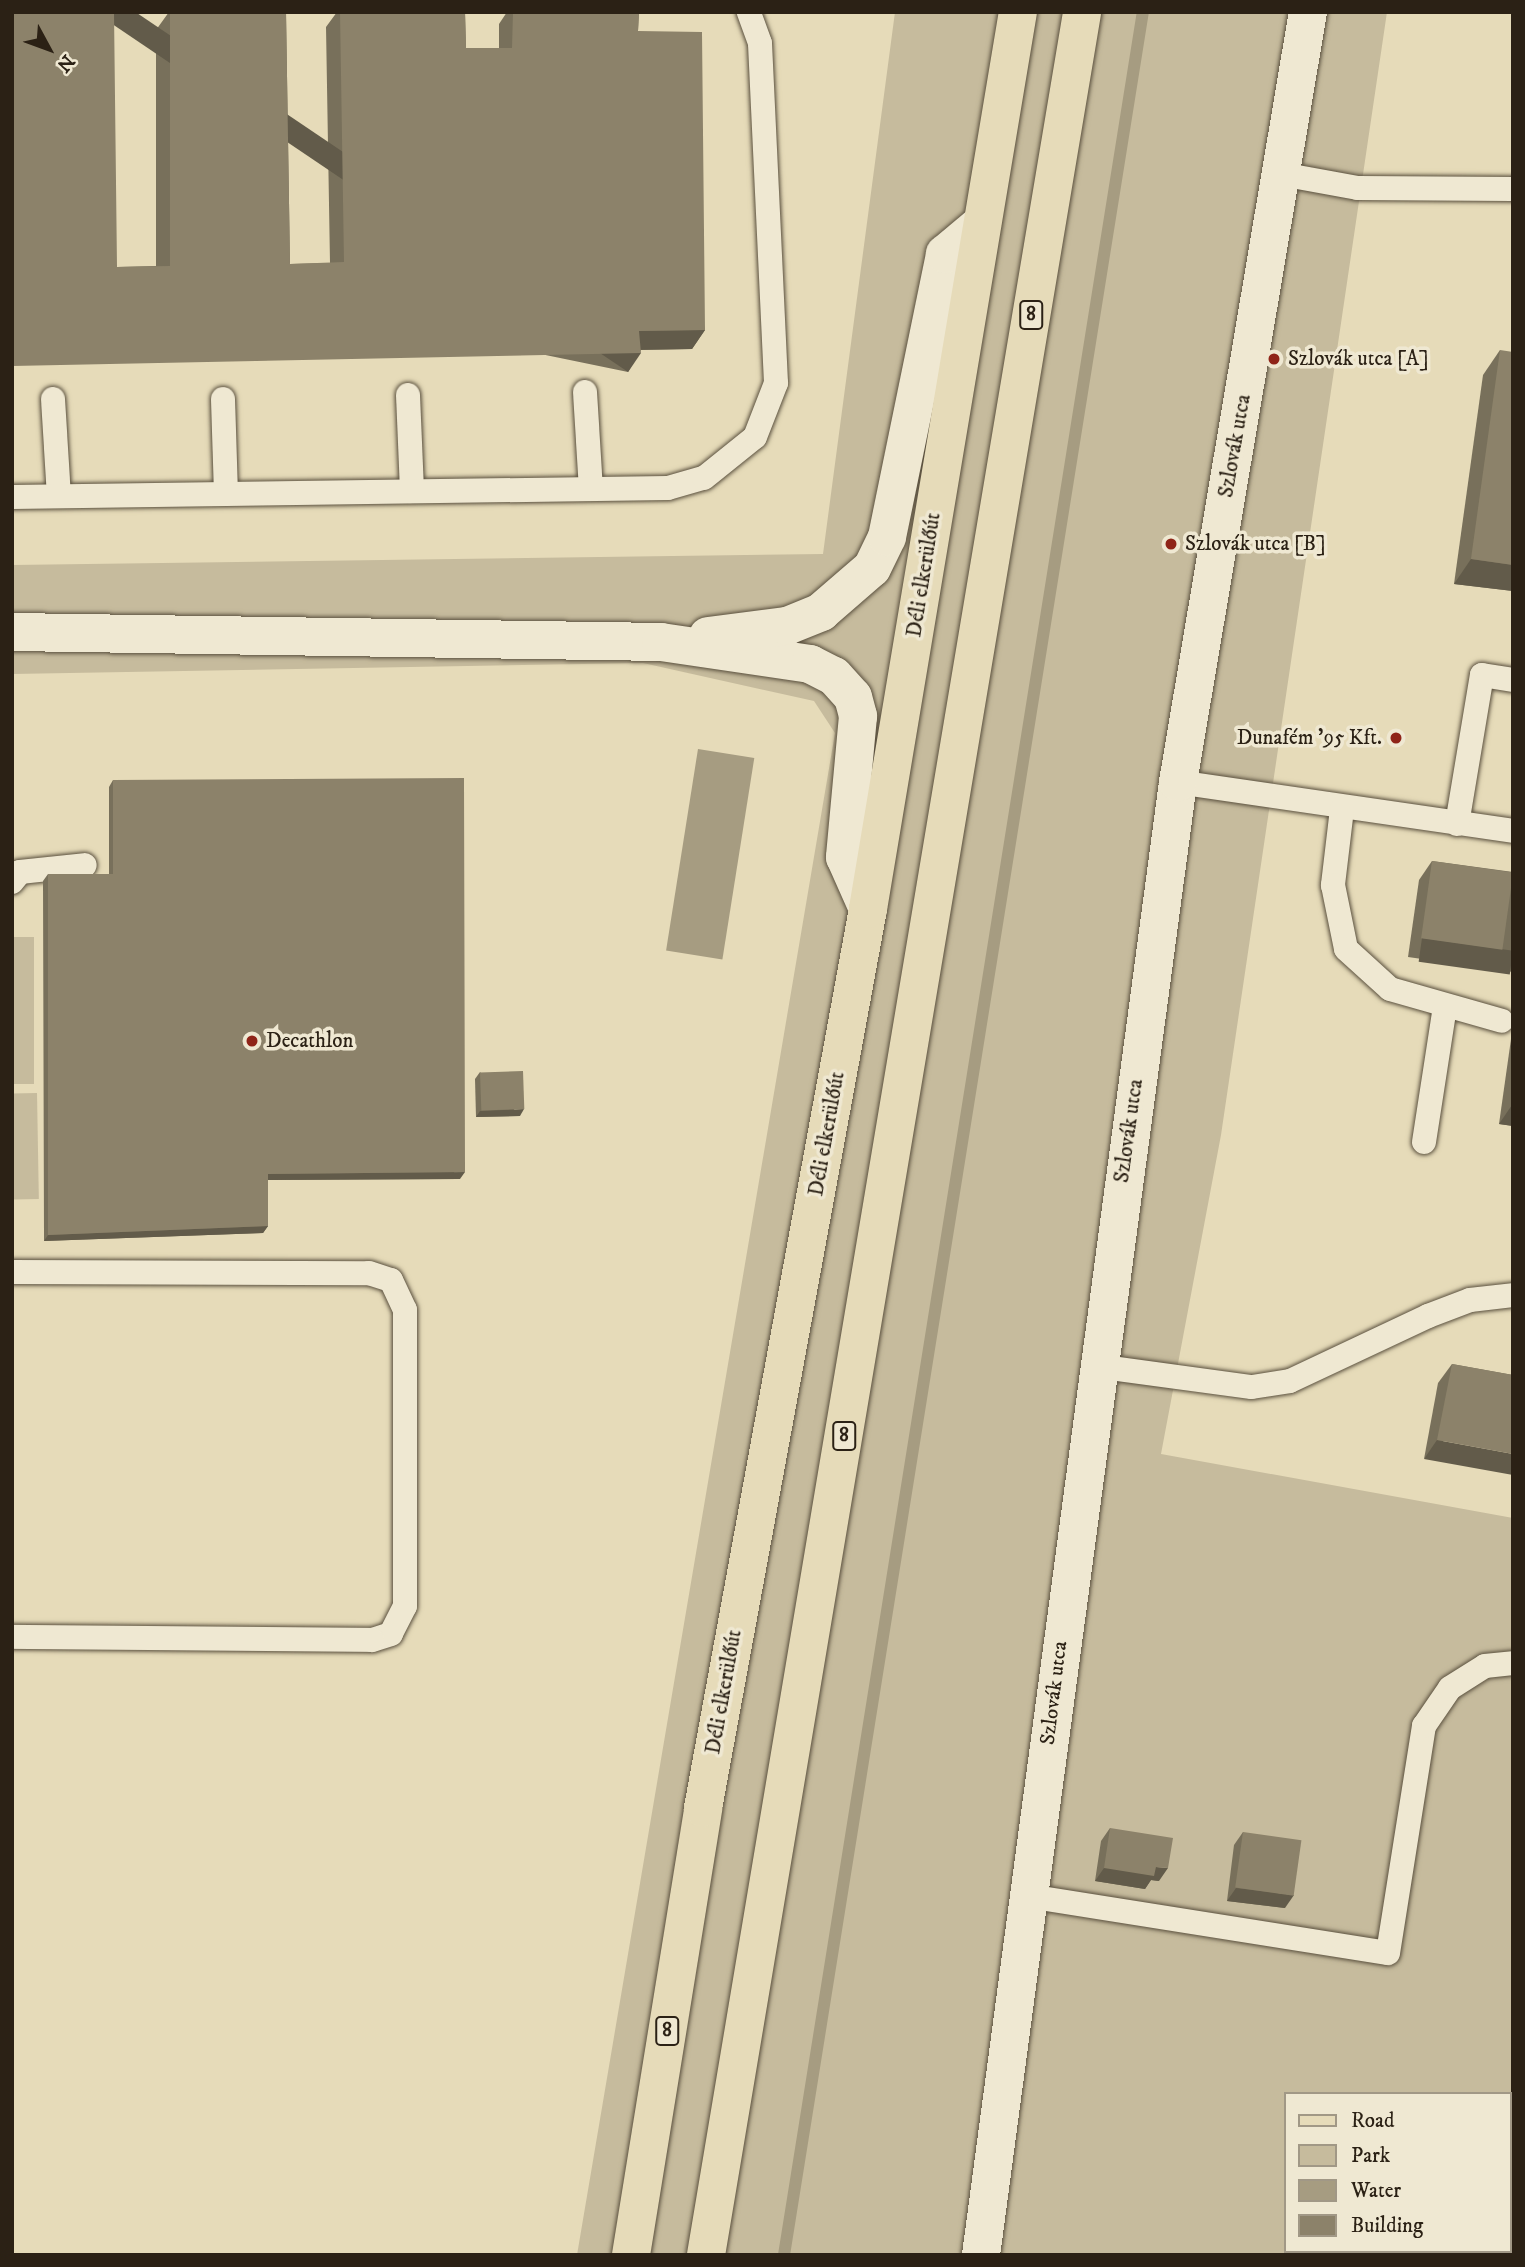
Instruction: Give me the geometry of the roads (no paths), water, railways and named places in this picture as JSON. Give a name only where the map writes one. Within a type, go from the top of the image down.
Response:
[{"type":"main road","name":"Déli elkerülőút","points":[[631,2255],[703,1808],[868,909],[1018,12]]},
{"type":"main road","name":"8","points":[[706,2255],[1082,12]]},
{"type":"street","name":"Szlovák utca","points":[[981,2255],[1096,1366],[1178,782],[1308,12]]},
{"type":"street","points":[[661,642],[787,626],[821,611],[872,568],[887,537],[946,254],[982,223]]},
{"type":"street","points":[[12,632],[661,642],[810,664],[835,676],[853,697],[857,751],[845,858],[868,909]]},
{"type":"lane","points":[[12,497],[668,488],[704,478],[755,437],[776,383],[760,43],[749,12]]},
{"type":"lane","points":[[1281,174],[1357,188],[1513,189]]},
{"type":"lane","points":[[586,392],[591,489]]},
{"type":"lane","points":[[408,395],[412,491]]},
{"type":"lane","points":[[52,399],[59,496]]},
{"type":"lane","points":[[223,399],[226,494]]},
{"type":"lane","points":[[1457,824],[1482,675],[1513,680]]},
{"type":"lane","points":[[1178,782],[1342,809],[1513,831]]},
{"type":"lane","points":[[1342,809],[1333,885],[1346,949],[1390,989],[1445,1007],[1502,1021]]},
{"type":"lane","points":[[12,881],[20,872],[85,865]]},
{"type":"lane","points":[[1424,1142],[1445,1007]]},
{"type":"lane","points":[[12,1272],[369,1273],[391,1280],[405,1310],[405,1606],[390,1634],[372,1640],[12,1637]]},
{"type":"lane","points":[[1096,1366],[1252,1387],[1290,1381],[1428,1316],[1470,1300],[1513,1295]]},
{"type":"lane","points":[[1028,1896],[1388,1953],[1424,1726],[1450,1688],[1485,1666],[1513,1663]]},
{"type":"water","points":[[698,749],[754,758],[722,959],[666,950]]},
{"type":"waterway","points":[[784,2255],[1143,12]]},
{"type":"place","name":"Szlovák utca [A]","points":[[1274,359]]},
{"type":"place","name":"Szlovák utca [B]","points":[[1171,544]]},
{"type":"place","name":"Dunafém '95 Kft.","points":[[1396,738]]},
{"type":"place","name":"Decathlon","points":[[252,1041]]}]
